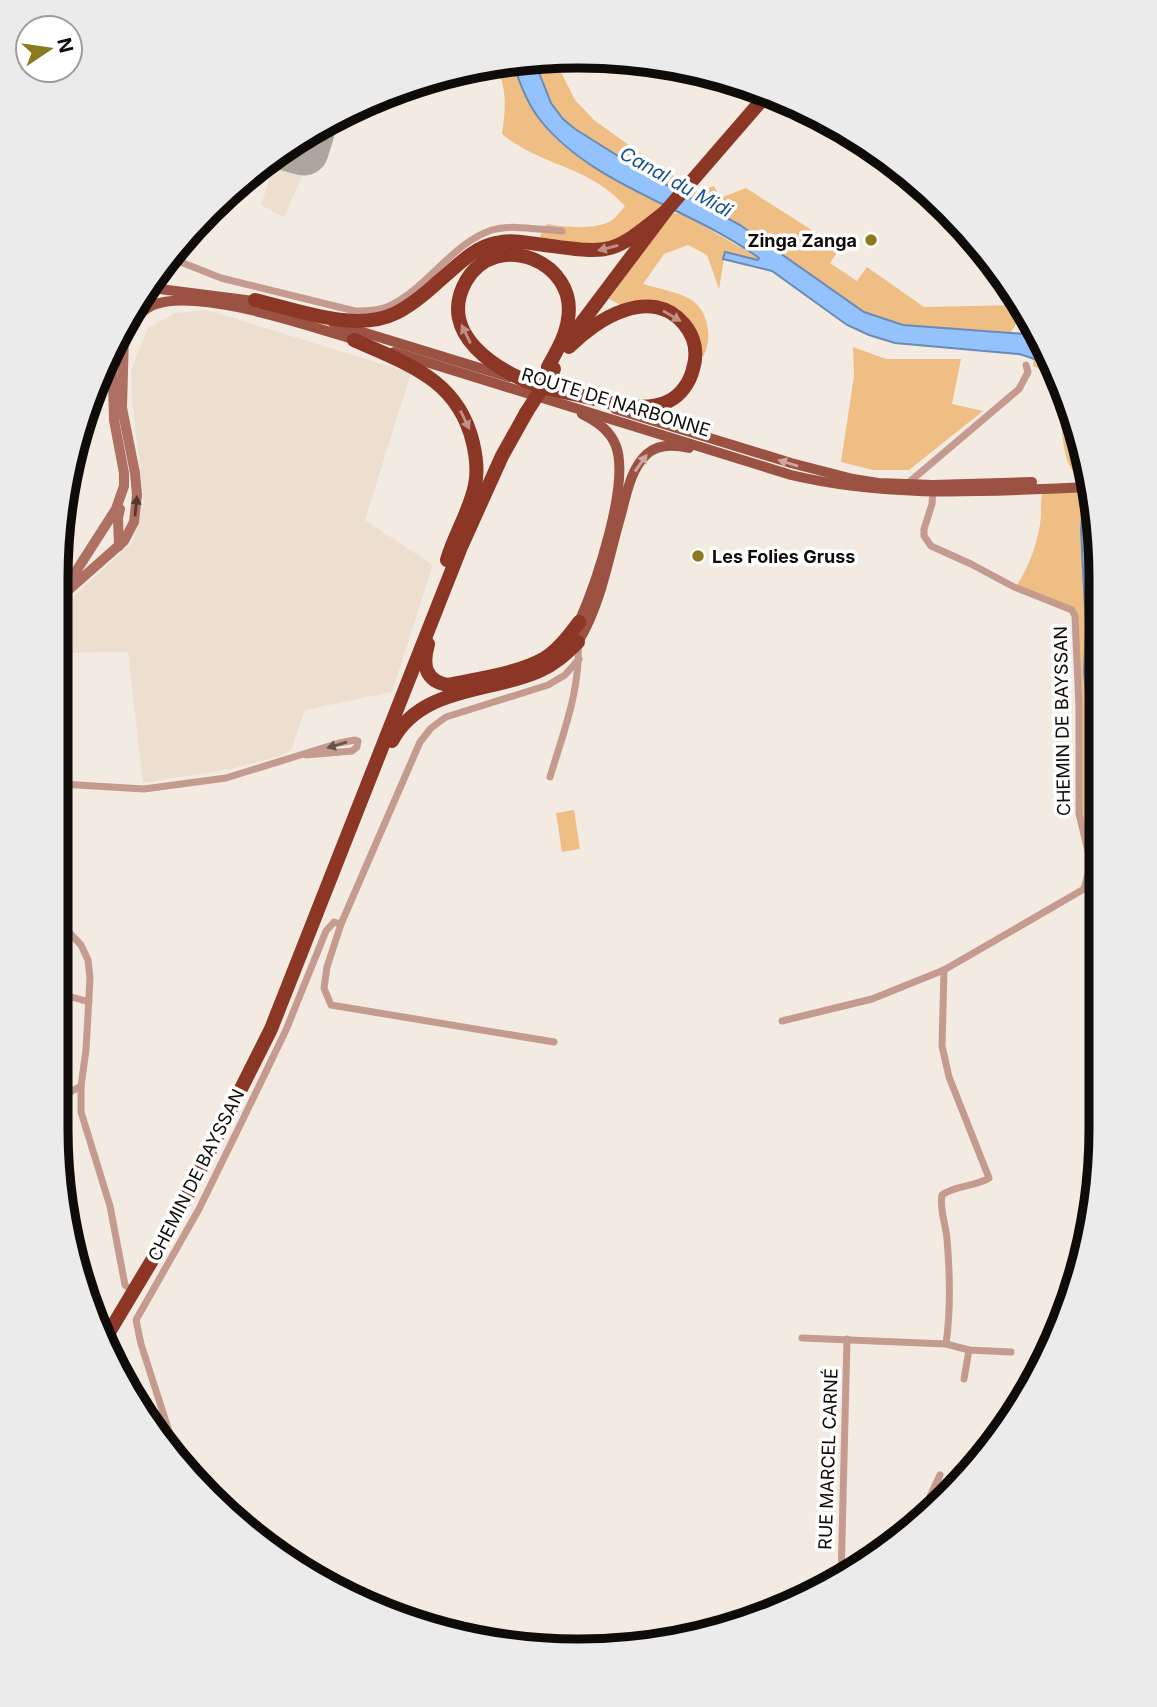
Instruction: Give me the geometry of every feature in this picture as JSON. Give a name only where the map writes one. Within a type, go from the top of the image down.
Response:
[{"type":"highway","points":[[440,581],[491,467],[551,368],[667,213],[763,103]]},
{"type":"highway","points":[[255,300],[350,321],[376,320],[405,307],[489,244],[515,241],[588,251],[607,250],[634,237],[667,213]]},
{"type":"highway","points":[[569,347],[667,213]]},
{"type":"highway","points":[[510,254],[531,257],[557,274],[565,288],[569,318],[551,368],[584,331],[620,311],[653,308],[669,313],[690,331],[695,346],[695,364],[691,379],[681,392],[668,402],[653,406],[619,405],[540,386],[496,365],[468,342],[459,312],[460,294],[477,267],[494,257],[510,254]]},
{"type":"highway","points":[[245,1081],[395,703],[475,486],[476,454],[471,431],[448,392],[427,374],[354,340]]},
{"type":"highway","points":[[110,1331],[183,1208],[271,1029],[461,547],[523,412]]},
{"type":"highway","points":[[461,547],[426,650],[429,677],[448,685],[523,667],[545,658],[571,642]]},
{"type":"highway","points":[[350,831],[396,734],[416,714],[425,706],[447,697],[541,670],[562,658],[579,622]]},
{"type":"main road","name":"ROUTE DE NARBONNE","points":[[158,290],[255,300],[816,471],[853,479],[933,489]]},
{"type":"main road","name":"ROUTE DE NARBONNE","points":[[145,310],[151,305],[161,303],[214,303],[254,310],[829,484],[890,491],[1080,483]]},
{"type":"main road","points":[[557,401],[607,430],[616,447],[620,465],[617,499],[589,599],[579,622]]},
{"type":"main road","points":[[571,642],[587,627],[629,485],[637,465],[649,452],[676,445],[756,464]]},
{"type":"main road","name":"ROUTE DE NARBONNE","points":[[1075,484],[1080,485]]},
{"type":"street","points":[[179,261],[234,281],[355,311],[369,311],[385,308],[398,301],[431,278],[458,250],[489,231],[502,228],[562,231]]},
{"type":"street","points":[[68,589],[119,547],[130,531],[136,508],[135,473],[122,408],[124,348]]},
{"type":"street","points":[[890,491],[907,484],[1019,389],[1028,372],[1026,365]]},
{"type":"street","points":[[113,371],[114,420],[125,494],[118,518],[119,547]]},
{"type":"street","points":[[68,586],[116,509],[124,486]]},
{"type":"street","name":"CHEMIN DE BAYSSAN","points":[[933,489],[924,529],[924,536],[931,546],[1014,587],[1072,610],[1075,616],[1079,708],[1079,814],[1089,855]]},
{"type":"street","points":[[550,777],[568,715],[579,659],[571,642]]},
{"type":"street","points":[[554,1042],[331,1005],[324,988],[327,967],[341,924],[419,742],[431,728],[446,718],[548,685],[565,675],[579,659]]},
{"type":"street","points":[[68,784],[144,789],[226,778],[339,743],[358,741],[357,747],[352,751],[306,755]]},
{"type":"street","name":"CHEMIN DE BAYSSAN","points":[[944,970],[1084,889],[1089,870]]},
{"type":"street","name":"CHEMIN DE BAYSSAN","points":[[170,1433],[136,1321],[198,1209],[245,1115],[286,1030],[326,931],[334,922],[341,924]]},
{"type":"street","points":[[68,931],[81,945],[88,960],[89,1002],[81,1112],[110,1206],[125,1285],[134,1292]]},
{"type":"street","points":[[782,1021],[872,999],[944,970],[942,1046],[948,1077],[989,1178],[942,1195],[950,1267],[946,1344]]},
{"type":"street","points":[[68,996],[89,1002]]},
{"type":"street","points":[[68,1094],[81,1087]]},
{"type":"street","points":[[802,1338],[946,1344],[969,1350],[1011,1352]]},
{"type":"street","name":"RUE MARCEL CARNÉ","points":[[841,1565],[848,1339]]},
{"type":"street","points":[[964,1379],[969,1350]]},
{"type":"street","points":[[929,1499],[940,1475]]},
{"type":"shaded area","points":[[559,69],[575,100],[594,120],[667,170],[683,185],[695,192],[714,186],[720,198],[746,188],[840,248],[830,263],[857,281],[867,267],[924,307],[1009,305],[1018,320],[1011,332],[903,325],[864,312],[740,225],[650,176],[575,129],[560,114],[537,70]]},
{"type":"shaded area","points":[[517,72],[534,111],[549,132],[563,145],[597,170],[669,207],[624,243],[545,245],[540,236],[547,224],[578,227],[602,225],[613,219],[625,206],[596,182],[517,145],[502,134],[505,99],[500,75]]},
{"type":"shaded area","points":[[318,140],[284,217],[261,205],[272,171]]},
{"type":"shaded area","points":[[681,213],[759,258],[758,261],[725,252],[719,289],[707,255],[688,245],[664,254],[643,284],[679,294],[690,299],[701,310],[708,334],[703,357],[694,331],[679,309],[652,303],[621,305],[609,299],[669,214]]},
{"type":"shaded area","points":[[207,310],[411,373],[365,520],[433,565],[392,692],[305,710],[291,750],[280,756],[231,769],[143,783],[128,652],[68,653],[68,601],[133,542],[144,502],[131,370],[148,328],[175,313]]},
{"type":"shaded area","points":[[853,347],[886,359],[961,359],[952,404],[983,411],[909,470],[873,470],[841,462],[854,376]]},
{"type":"shaded area","points":[[1034,358],[1040,361],[1045,373],[1033,366]]},
{"type":"shaded area","points":[[1059,407],[1077,470],[1073,471],[1067,458]]},
{"type":"shaded area","points":[[1075,488],[1081,492],[1083,508],[1081,529],[1086,628],[1084,672],[1088,713],[1089,865],[1081,822],[1079,699],[1072,610],[1015,588],[1025,572],[1036,544],[1044,489]]},
{"type":"shaded area","points":[[574,810],[580,849],[562,852],[556,813]]},
{"type":"water","points":[[538,70],[551,103],[575,129],[650,176],[740,225],[864,312],[903,325],[1026,334],[1040,362],[1019,354],[895,343],[869,335],[847,325],[772,271],[723,259],[725,252],[758,260],[759,258],[733,241],[615,180],[588,163],[563,144],[541,121],[516,72]]},
{"type":"water","points":[[1083,505],[1089,578],[1089,815],[1088,713],[1084,672],[1086,628],[1081,529]]},
{"type":"runway","points":[[301,150],[304,151],[305,148]]},
{"type":"place","name":"Zinga Zanga","points":[[871,240]]},
{"type":"place","name":"Les Folies Gruss","points":[[698,556]]},
{"type":"water label","name":"Canal du Midi","points":[[676,182]]}]
